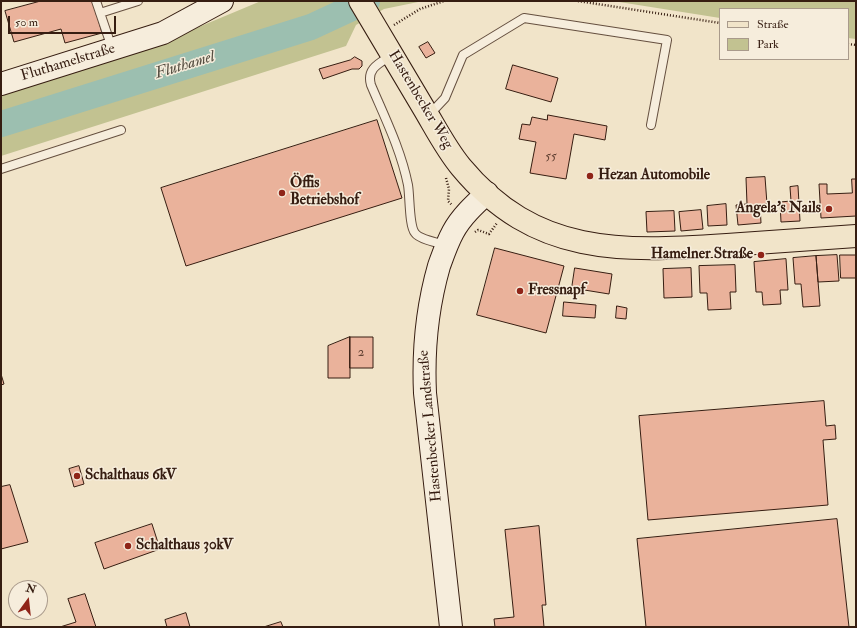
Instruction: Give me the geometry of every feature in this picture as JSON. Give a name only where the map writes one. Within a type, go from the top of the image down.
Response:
[{"type":"main road","name":"Fluthamelstraße","points":[[1,84],[163,33],[222,1]]},
{"type":"main road","name":"Hastenbecker Weg","points":[[360,1],[428,116],[461,167],[487,193]]},
{"type":"main road","name":"Hastenbecker Landstraße","points":[[450,627],[424,367],[425,342],[434,283],[446,245],[452,232],[463,216],[487,193]]},
{"type":"main road","points":[[487,193],[506,209],[533,226],[562,238],[626,249],[673,249],[856,236]]},
{"type":"lane","points":[[96,1],[112,49]]},
{"type":"lane","points":[[100,13],[138,1]]},
{"type":"lane","points":[[428,116],[445,98],[462,55],[524,18],[667,40],[651,125]]},
{"type":"lane","points":[[392,55],[372,70],[369,77],[371,85],[402,159],[410,196],[410,222],[414,232],[416,235],[446,245]]},
{"type":"lane","points":[[1,170],[121,130]]},
{"type":"path","points":[[380,35],[420,9],[444,1]]},
{"type":"path","points":[[578,1],[719,24]]},
{"type":"path","points":[[473,232],[478,230],[489,234]]},
{"type":"green space","points":[[261,1],[423,1],[384,9],[356,25],[346,46],[1,156],[1,95],[139,52]]},
{"type":"green space","points":[[613,1],[856,1],[856,39],[849,38],[849,8],[719,8],[719,18]]},
{"type":"building","points":[[41,1],[93,1],[102,33],[65,43],[61,29],[14,42],[5,11]]},
{"type":"building","points":[[428,42],[435,53],[426,58],[419,47]]},
{"type":"building","points":[[355,57],[362,61],[362,66],[359,69],[352,69],[323,79],[319,69],[350,60]]},
{"type":"building","points":[[513,65],[558,78],[551,102],[506,89]]},
{"type":"building","points":[[548,115],[607,126],[605,140],[574,134],[566,179],[530,173],[536,142],[519,139],[522,124],[530,125],[532,117],[547,120]]},
{"type":"building","name":"Öffis Betriebshof","points":[[377,120],[402,198],[186,266],[161,188]]},
{"type":"building","points":[[765,177],[767,204],[760,205],[761,223],[738,225],[736,205],[747,204],[746,178]]},
{"type":"building","points":[[852,179],[856,179],[856,216],[821,218],[819,184],[827,184],[827,194],[852,193]]},
{"type":"building","points":[[798,186],[800,221],[781,222],[780,202],[791,201],[790,187]]},
{"type":"building","points":[[726,204],[727,225],[708,226],[707,206]]},
{"type":"building","points":[[701,210],[703,229],[681,231],[679,212]]},
{"type":"building","points":[[674,211],[675,231],[647,232],[646,212]]},
{"type":"building","name":"Fressnapf","points":[[495,248],[564,266],[546,333],[477,315]]},
{"type":"building","points":[[837,255],[839,281],[818,282],[816,256]]},
{"type":"building","points":[[840,255],[856,255],[856,278],[841,278]]},
{"type":"building","points":[[816,256],[820,306],[803,307],[801,284],[795,284],[793,258]]},
{"type":"building","points":[[786,259],[788,290],[780,290],[781,304],[763,305],[762,292],[756,292],[754,262]]},
{"type":"building","points":[[735,265],[736,292],[730,292],[731,309],[708,310],[707,293],[700,293],[699,266]]},
{"type":"building","points":[[575,268],[612,274],[609,294],[572,288]]},
{"type":"building","points":[[691,268],[692,297],[664,298],[663,269]]},
{"type":"building","points":[[564,302],[596,305],[595,318],[563,316]]},
{"type":"building","points":[[617,306],[627,308],[626,319],[616,318]]},
{"type":"building","points":[[350,337],[373,337],[373,368],[350,368]]},
{"type":"building","points":[[350,337],[350,378],[328,378],[328,346]]},
{"type":"building","points":[[1,374],[4,384],[1,385]]},
{"type":"building","points":[[824,401],[826,426],[835,425],[836,439],[823,440],[828,505],[648,520],[639,416]]},
{"type":"building","name":"Schalthaus 6kV","points":[[79,466],[84,484],[74,487],[69,469]]},
{"type":"building","points":[[10,485],[28,542],[1,549],[1,487]]},
{"type":"building","points":[[837,519],[849,627],[646,627],[637,539]]},
{"type":"building","name":"Schalthaus 30kV","points":[[152,524],[160,549],[104,569],[95,543]]},
{"type":"building","points":[[539,526],[546,605],[542,605],[544,627],[495,627],[494,619],[514,617],[505,530]]},
{"type":"building","points":[[85,594],[96,627],[60,627],[76,622],[68,599]]},
{"type":"building","points":[[186,613],[190,627],[167,627],[165,620]]},
{"type":"building","points":[[281,622],[283,627],[264,627]]},
{"type":"waterway","name":"Fluthamel","points":[[1,124],[311,27],[367,1]]},
{"type":"place","name":"Hezan Automobile","points":[[590,176]]},
{"type":"place","name":"Öffis Betriebshof","points":[[282,193]]},
{"type":"place","name":"Angela's Nails","points":[[829,209]]},
{"type":"place","name":"Hamelner Straße","points":[[761,255]]},
{"type":"place","name":"Fressnapf","points":[[520,291]]},
{"type":"place","name":"Schalthaus 6kV","points":[[77,476]]},
{"type":"place","name":"Schalthaus 30kV","points":[[128,546]]}]
